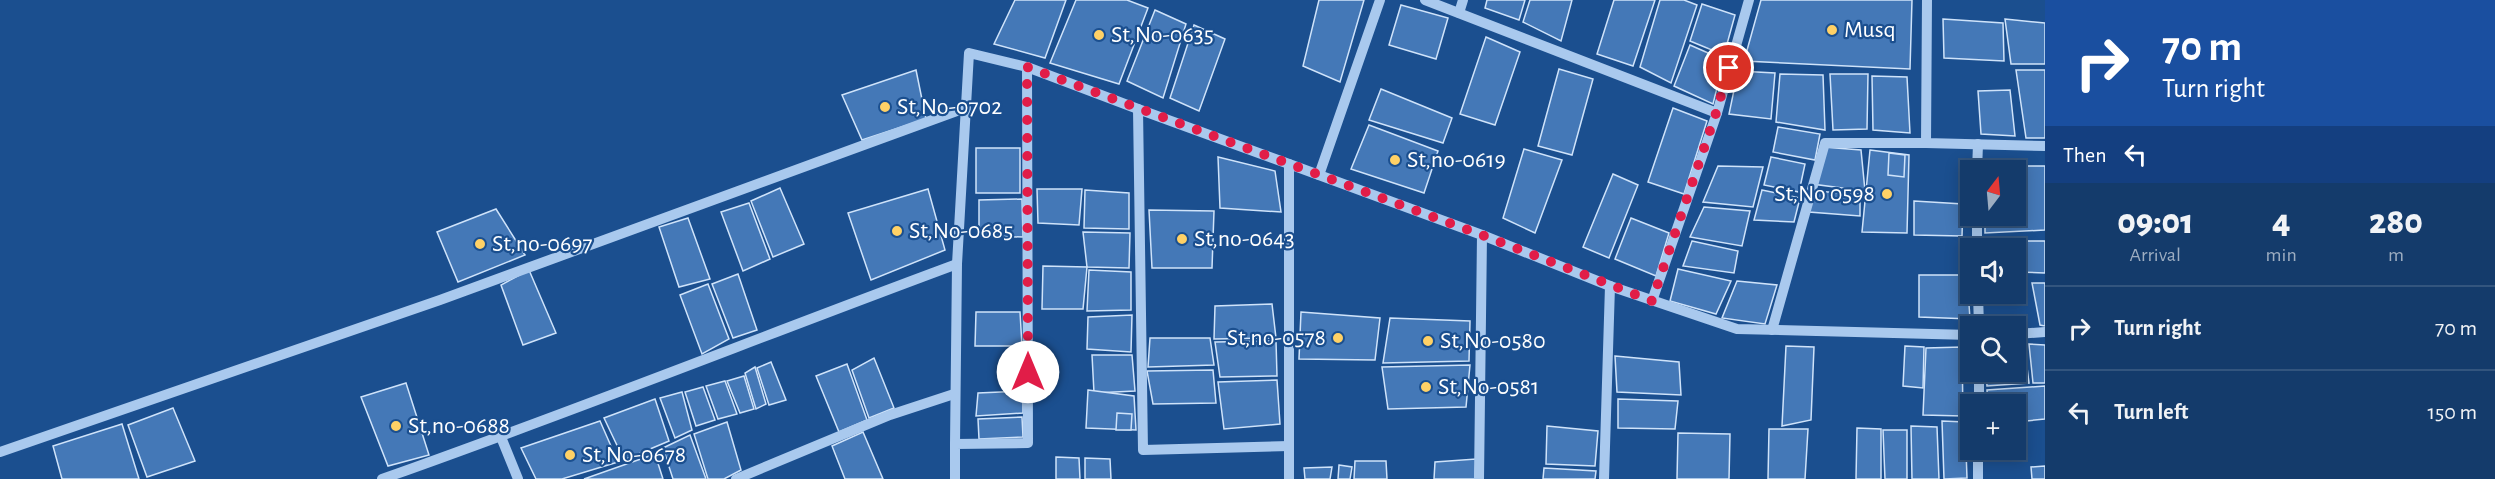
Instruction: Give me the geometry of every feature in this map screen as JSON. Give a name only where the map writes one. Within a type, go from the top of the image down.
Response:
[{"type":"street","points":[[1318,175],[1380,0]]},
{"type":"street","points":[[1425,0],[1716,113]]},
{"type":"street","points":[[1459,13],[1463,0]]},
{"type":"street","points":[[1652,301],[1716,113],[1749,0]]},
{"type":"street","points":[[1926,143],[1927,0]]},
{"type":"street","points":[[955,479],[957,264],[969,52],[1027,67],[1482,235],[1610,286],[1737,329],[1960,335]]},
{"type":"street","points":[[955,444],[1028,443],[1027,67]]},
{"type":"street","points":[[0,452],[440,300],[965,108]]},
{"type":"street","points":[[1138,109],[1143,450],[1288,446]]},
{"type":"street","points":[[1772,330],[1824,143],[2045,146]]},
{"type":"street","points":[[1977,160],[1978,144]]},
{"type":"street","points":[[1288,479],[1289,164]]},
{"type":"street","points":[[1479,479],[1482,235]]},
{"type":"street","points":[[382,479],[501,437],[772,332],[957,264]]},
{"type":"street","points":[[1604,479],[1610,286]]},
{"type":"street","points":[[2026,333],[2045,332]]},
{"type":"street","points":[[736,479],[890,415],[954,394]]},
{"type":"street","points":[[501,437],[518,479]]},
{"type":"street","points":[[1978,460],[1978,479]]},
{"type":"building","points":[[1015,0],[1066,0],[1045,58],[994,44]]},
{"type":"building","name":"St,No-0635","points":[[1076,0],[1127,0],[1148,8],[1119,84],[1050,63]]},
{"type":"building","points":[[1319,0],[1364,0],[1340,82],[1303,66]]},
{"type":"building","points":[[1487,0],[1525,0],[1519,20],[1485,8]]},
{"type":"building","points":[[1530,0],[1572,0],[1561,41],[1523,22]]},
{"type":"building","points":[[1614,0],[1655,0],[1633,66],[1597,54]]},
{"type":"building","points":[[1660,0],[1684,0],[1697,5],[1671,83],[1640,67]]},
{"type":"building","name":"Musq","points":[[1761,0],[1912,0],[1910,69],[1744,61]]},
{"type":"building","points":[[1702,4],[1735,15],[1724,55],[1690,41]]},
{"type":"building","points":[[1401,5],[1448,18],[1436,59],[1389,45]]},
{"type":"building","points":[[1155,10],[1186,24],[1163,98],[1127,81]]},
{"type":"building","points":[[1943,19],[2003,23],[2004,61],[1944,58]]},
{"type":"building","points":[[2005,19],[2045,23],[2045,64],[2011,64]]},
{"type":"building","points":[[1194,25],[1225,39],[1199,111],[1170,98]]},
{"type":"building","points":[[1486,37],[1520,52],[1495,125],[1460,114]]},
{"type":"building","points":[[1690,45],[1724,60],[1713,104],[1674,86]]},
{"type":"building","points":[[1559,69],[1593,79],[1572,155],[1538,146]]},
{"type":"building","name":"St,No-0702","points":[[916,70],[926,119],[862,140],[842,95]]},
{"type":"building","points":[[2016,70],[2045,70],[2045,138],[2026,138]]},
{"type":"building","points":[[1738,71],[1775,73],[1771,119],[1729,114]]},
{"type":"building","points":[[1780,74],[1823,75],[1825,130],[1776,122]]},
{"type":"building","points":[[1830,74],[1868,74],[1867,129],[1833,130]]},
{"type":"building","points":[[1872,76],[1907,77],[1910,133],[1873,130]]},
{"type":"building","points":[[1381,89],[1452,118],[1443,143],[1369,120]]},
{"type":"building","points":[[2010,90],[2015,136],[1981,134],[1978,91]]},
{"type":"building","points":[[1673,108],[1707,121],[1684,194],[1648,182]]},
{"type":"building","name":"St,no-0619","points":[[1369,125],[1438,151],[1424,193],[1351,169]]},
{"type":"building","points":[[1778,127],[1820,134],[1815,160],[1773,152]]},
{"type":"building","points":[[1823,147],[1861,150],[1865,191],[1812,184]]},
{"type":"building","points":[[976,148],[1020,148],[1020,193],[976,193]]},
{"type":"building","points":[[1524,149],[1562,160],[1535,233],[1503,218]]},
{"type":"building","name":"St,No 0598","points":[[1870,150],[1909,155],[1907,233],[1862,232]]},
{"type":"building","points":[[1889,153],[1905,155],[1904,177],[1888,175]]},
{"type":"building","points":[[1218,157],[1275,171],[1281,212],[1220,208]]},
{"type":"building","points":[[1771,157],[1805,164],[1799,192],[1764,185]]},
{"type":"building","points":[[1718,166],[1763,167],[1753,207],[1703,202]]},
{"type":"building","points":[[2026,166],[2045,166],[2045,230],[1985,233],[1985,226],[2026,226]]},
{"type":"building","points":[[1613,174],[1638,185],[1609,258],[1583,247]]},
{"type":"building","points":[[780,188],[804,244],[773,257],[751,201]]},
{"type":"building","name":"St,No-0685","points":[[928,189],[945,250],[871,280],[848,213]]},
{"type":"building","points":[[1037,189],[1082,189],[1079,225],[1038,223]]},
{"type":"building","points":[[1085,190],[1129,193],[1129,229],[1084,228]]},
{"type":"building","points":[[1762,190],[1800,198],[1794,222],[1754,220]]},
{"type":"building","points":[[1812,191],[1860,194],[1860,216],[1809,212]]},
{"type":"building","points":[[1022,199],[1023,237],[979,236],[979,200]]},
{"type":"building","points":[[1914,201],[1960,204],[1962,236],[1914,235]]},
{"type":"building","points":[[749,203],[770,259],[743,271],[721,212]]},
{"type":"building","points":[[1704,207],[1750,211],[1742,246],[1690,237]]},
{"type":"building","name":"St,no-0697","points":[[496,209],[525,255],[458,282],[437,232]]},
{"type":"building","name":"St,no-0643","points":[[1149,210],[1214,211],[1212,268],[1152,268]]},
{"type":"building","points":[[688,218],[710,279],[679,287],[659,227]]},
{"type":"building","points":[[1631,218],[1669,233],[1656,276],[1615,259]]},
{"type":"building","points":[[1083,232],[1130,233],[1129,268],[1087,267]]},
{"type":"building","points":[[1692,241],[1738,251],[1734,273],[1683,266]]},
{"type":"building","points":[[2026,241],[2045,241],[2045,273],[2026,272]]},
{"type":"building","points":[[1043,266],[1087,267],[1083,309],[1042,309]]},
{"type":"building","points":[[1678,269],[1731,281],[1716,314],[1670,301]]},
{"type":"building","points":[[529,270],[556,333],[523,345],[501,285]]},
{"type":"building","points":[[1089,270],[1131,272],[1131,310],[1087,311]]},
{"type":"building","points":[[738,274],[757,330],[733,338],[712,284]]},
{"type":"building","points":[[1919,275],[1960,275],[1960,304],[1969,304],[1970,316],[1960,316],[1960,319],[1919,317]]},
{"type":"building","points":[[1737,281],[1777,285],[1765,324],[1722,318]]},
{"type":"building","points":[[2032,283],[2045,283],[2045,326],[2040,325]]},
{"type":"building","points":[[708,284],[729,339],[702,354],[680,295]]},
{"type":"building","points":[[1272,304],[1276,338],[1214,339],[1215,306]]},
{"type":"building","points":[[976,312],[1020,312],[1022,346],[975,346]]},
{"type":"building","name":"St,no-0578","points":[[1301,312],[1380,318],[1375,360],[1299,359]]},
{"type":"building","points":[[1132,315],[1131,352],[1087,349],[1088,317]]},
{"type":"building","name":"St,No-0580","points":[[1390,318],[1470,321],[1469,361],[1383,363]]},
{"type":"building","points":[[1150,338],[1210,338],[1214,365],[1148,367]]},
{"type":"building","points":[[1276,341],[1277,376],[1220,377],[1215,342]]},
{"type":"building","points":[[2029,344],[2045,345],[2045,383],[2033,383]]},
{"type":"building","points":[[1786,346],[1814,347],[1811,420],[1782,426]]},
{"type":"building","points":[[1905,346],[1924,347],[1923,388],[1903,386]]},
{"type":"building","points":[[1960,347],[1960,382],[1963,382],[1963,394],[1960,394],[1960,416],[1923,415],[1926,348]]},
{"type":"building","points":[[1092,355],[1132,355],[1135,391],[1094,393]]},
{"type":"building","points":[[1615,356],[1679,362],[1681,395],[1617,392]]},
{"type":"building","points":[[874,358],[894,408],[869,418],[852,370]]},
{"type":"building","points":[[2026,359],[2029,383],[1987,386],[1987,382],[2026,382]]},
{"type":"building","points":[[771,362],[786,400],[769,405],[757,368]]},
{"type":"building","points":[[847,364],[867,420],[839,432],[816,376]]},
{"type":"building","name":"St,No-0581","points":[[1470,365],[1466,407],[1388,409],[1382,367]]},
{"type":"building","points":[[755,367],[766,404],[756,409],[745,373]]},
{"type":"building","points":[[1213,370],[1216,403],[1153,404],[1147,371]]},
{"type":"building","points":[[744,376],[754,409],[740,413],[727,381]]},
{"type":"building","points":[[1277,380],[1280,424],[1224,429],[1218,382]]},
{"type":"building","points":[[725,381],[737,414],[718,419],[706,386]]},
{"type":"building","name":"St,no-0688","points":[[406,383],[429,455],[388,466],[361,397]]},
{"type":"building","points":[[2045,386],[2045,419],[2026,421],[2026,394],[1987,394],[1987,390]]},
{"type":"building","points":[[703,387],[715,420],[696,426],[685,392]]},
{"type":"building","points":[[1088,390],[1134,396],[1136,430],[1086,428]]},
{"type":"building","points":[[1023,391],[1023,413],[976,416],[978,393]]},
{"type":"building","points":[[682,392],[692,430],[675,438],[660,398]]},
{"type":"building","points":[[655,399],[669,441],[624,460],[604,418]]},
{"type":"building","points":[[1618,399],[1678,401],[1675,429],[1618,428]]},
{"type":"building","points":[[173,408],[195,461],[147,477],[128,425]]},
{"type":"building","points":[[1117,413],[1132,414],[1131,430],[1116,430]]},
{"type":"building","points":[[1022,417],[1023,437],[979,439],[978,419]]},
{"type":"building","name":"St,No-0678","points":[[600,421],[618,462],[562,479],[536,479],[521,448]]},
{"type":"building","points":[[1942,421],[1960,422],[1960,460],[1966,460],[1967,478],[1944,479]]},
{"type":"building","points":[[727,422],[741,470],[724,479],[708,479],[694,434]]},
{"type":"building","points":[[122,424],[139,479],[62,479],[53,446]]},
{"type":"building","points":[[1547,426],[1598,431],[1595,466],[1546,464]]},
{"type":"building","points":[[1911,426],[1937,427],[1939,479],[1912,479]]},
{"type":"building","points":[[1857,428],[1881,429],[1881,479],[1856,479]]},
{"type":"building","points":[[1769,429],[1808,429],[1805,479],[1768,479]]},
{"type":"building","points":[[1883,430],[1907,430],[1907,479],[1885,479]]},
{"type":"building","points":[[863,432],[883,479],[845,479],[832,446]]},
{"type":"building","points":[[1678,433],[1730,434],[1729,479],[1677,479]]},
{"type":"building","points":[[690,435],[706,479],[673,479],[663,448]]},
{"type":"building","points":[[655,454],[663,479],[584,479]]},
{"type":"building","points":[[1056,457],[1079,458],[1080,479],[1056,479]]},
{"type":"building","points":[[1085,458],[1110,459],[1111,479],[1085,479]]},
{"type":"building","points":[[1476,459],[1475,479],[1434,479],[1435,462]]},
{"type":"building","points":[[1355,461],[1386,461],[1387,479],[1354,479]]},
{"type":"building","points":[[1339,465],[1352,467],[1350,479],[1338,479]]},
{"type":"building","points":[[2045,466],[2045,479],[2032,479],[2031,467]]},
{"type":"building","points":[[1332,467],[1330,479],[1305,479],[1304,468]]},
{"type":"building","points":[[1544,468],[1596,471],[1595,479],[1543,479]]},
{"type":"place","name":"Musq","points":[[1832,30]]},
{"type":"place","name":"St,No-0635","points":[[1099,35]]},
{"type":"place","name":"St,No-0702","points":[[885,107]]},
{"type":"place","name":"St,no-0619","points":[[1395,160]]},
{"type":"place","name":"St,No 0598","points":[[1887,194]]},
{"type":"place","name":"St,No-0685","points":[[897,231]]},
{"type":"place","name":"St,no-0643","points":[[1182,239]]},
{"type":"place","name":"St,no-0697","points":[[480,244]]},
{"type":"place","name":"St,no-0578","points":[[1338,338]]},
{"type":"place","name":"St,No-0580","points":[[1428,341]]},
{"type":"place","name":"St,No-0581","points":[[1426,387]]},
{"type":"place","name":"St,no-0688","points":[[396,426]]},
{"type":"place","name":"St,No-0678","points":[[570,455]]},
{"type":"route","points":[[1028,372],[1027,67],[1482,235],[1652,301],[1729,68]]}]
